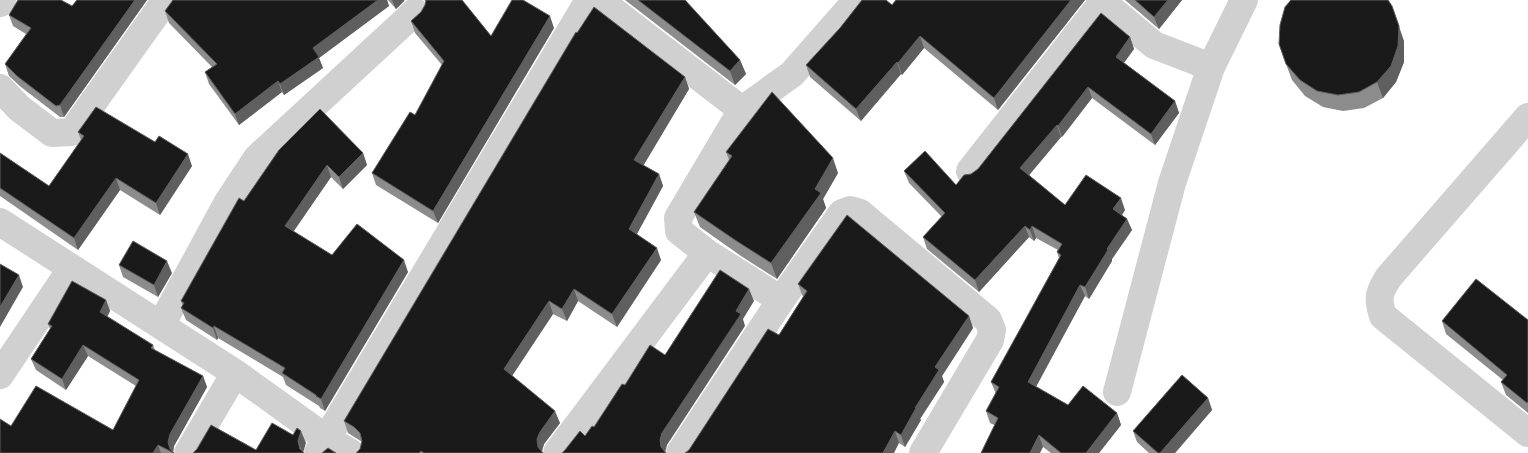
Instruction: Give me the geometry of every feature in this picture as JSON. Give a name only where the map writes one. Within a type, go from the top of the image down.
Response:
[{"type":"street","points":[[0,88],[19,108],[52,133],[72,132],[166,0]]},
{"type":"street","points":[[323,446],[589,0]]},
{"type":"street","points":[[599,0],[742,110]]},
{"type":"street","points":[[781,300],[707,253],[679,231],[678,218],[742,110],[792,74],[857,0]]},
{"type":"street","points":[[1117,392],[1172,183],[1211,67],[1244,0]]},
{"type":"street","points":[[970,171],[1102,1],[1154,46],[1211,67]]},
{"type":"street","points":[[161,325],[228,202],[257,158],[415,12]]},
{"type":"street","points":[[1528,117],[1388,278],[1381,289],[1378,304],[1383,316],[1528,433]]},
{"type":"street","points":[[680,453],[781,300],[842,213],[850,210],[860,213],[988,320],[992,330],[990,340],[923,453]]},
{"type":"street","points":[[0,222],[235,373],[323,446],[351,453]]},
{"type":"street","points":[[557,453],[707,253]]},
{"type":"street","points":[[0,375],[71,269]]},
{"type":"street","points":[[188,453],[235,373]]},
{"type":"building","points":[[18,0],[61,0],[72,6],[77,0],[135,0],[60,105],[56,106],[17,76],[5,64],[31,28],[9,15]]},
{"type":"building","points":[[173,0],[378,0],[313,48],[319,57],[280,84],[278,81],[235,114],[205,72],[217,64],[165,11]]},
{"type":"building","points":[[426,0],[462,0],[491,36],[512,0],[523,0],[550,16],[433,211],[372,173],[410,112],[415,115],[444,61],[411,21],[421,12]]},
{"type":"building","points":[[638,0],[685,0],[740,60],[730,71]]},
{"type":"building","points":[[862,0],[886,0],[892,5],[896,0],[1071,0],[994,98],[920,36],[856,109],[806,65],[840,28]]},
{"type":"building","points":[[1135,0],[1168,0],[1154,17]]},
{"type":"building","points":[[1291,0],[1388,0],[1399,26],[1398,46],[1391,66],[1377,82],[1359,92],[1338,95],[1317,91],[1300,80],[1286,64],[1279,44],[1280,25],[1285,7]]},
{"type":"building","points":[[594,7],[685,77],[634,160],[659,174],[629,229],[657,248],[612,314],[574,289],[562,309],[549,301],[504,369],[555,411],[537,439],[538,447],[543,453],[424,453],[421,451],[419,453],[356,453],[360,449],[362,441],[360,433],[344,421],[576,32]]},
{"type":"building","points":[[1101,13],[1130,37],[1116,57],[1175,101],[1151,134],[1088,87],[1058,126],[1020,168],[1065,205],[1086,175],[1121,198],[1113,209],[1127,219],[1085,287],[1080,285],[1028,382],[1068,405],[1083,386],[1117,413],[1086,453],[1061,453],[1039,435],[1030,453],[981,453],[998,418],[986,411],[999,387],[991,382],[1061,255],[1057,252],[1062,244],[1032,226],[1030,230],[1025,226],[975,280],[923,237],[945,213],[904,171],[925,151],[956,185],[964,175],[971,174],[978,169]]},
{"type":"building","points":[[772,92],[833,158],[815,189],[821,193],[771,263],[694,212],[732,156],[726,152]]},
{"type":"building","points":[[96,107],[155,142],[159,136],[188,154],[156,203],[116,178],[74,238],[0,188],[0,153],[49,186],[84,136],[78,132]]},
{"type":"building","points":[[320,109],[363,153],[339,177],[327,165],[285,226],[332,255],[357,224],[404,260],[321,399],[282,373],[285,368],[181,308],[184,303],[181,301],[239,198],[244,201],[279,150]]},
{"type":"building","points":[[847,215],[969,316],[935,367],[939,370],[915,408],[901,435],[895,431],[883,453],[685,453],[689,450],[768,329],[779,335],[807,291],[798,284]]},
{"type":"building","points":[[133,241],[167,261],[154,285],[119,265]]},
{"type":"building","points":[[0,264],[19,275],[0,307]]},
{"type":"building","points":[[720,270],[749,289],[736,311],[741,314],[662,433],[661,447],[666,453],[562,453],[580,431],[585,436],[592,426],[594,427],[622,384],[625,385],[650,345],[665,355]]},
{"type":"building","points":[[1476,279],[1528,320],[1527,403],[1501,382],[1507,375],[1442,321]]},
{"type":"building","points":[[72,281],[106,300],[100,312],[153,345],[151,348],[203,376],[170,434],[168,442],[170,449],[174,453],[158,445],[153,453],[0,453],[0,419],[11,426],[36,386],[113,430],[139,380],[83,345],[62,379],[31,359],[52,326],[48,324]]},
{"type":"building","points":[[1182,375],[1208,398],[1158,453],[1133,431]]},
{"type":"building","points":[[272,423],[293,435],[297,428],[301,431],[298,441],[300,449],[304,453],[193,453],[211,425],[256,450]]},
{"type":"building","points":[[328,448],[336,453],[322,453]]}]
